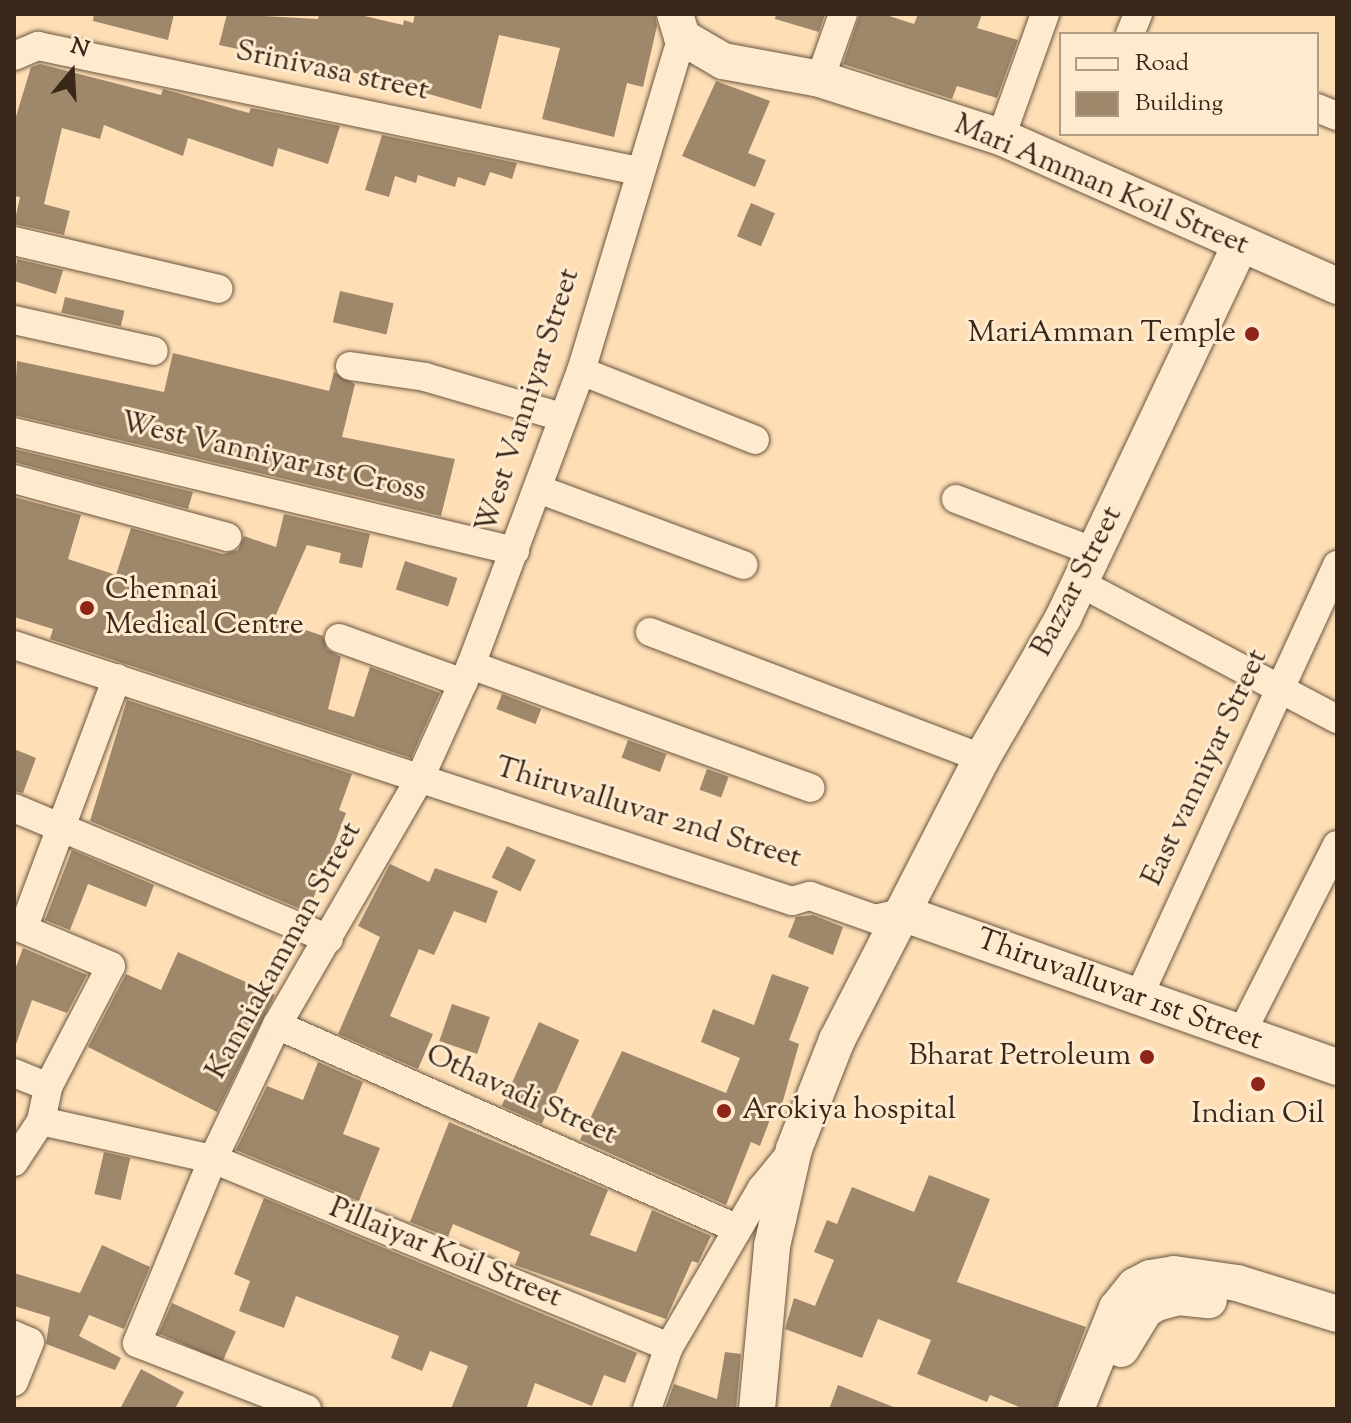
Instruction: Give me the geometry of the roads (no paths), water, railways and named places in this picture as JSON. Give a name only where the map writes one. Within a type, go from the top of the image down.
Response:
[{"type":"street","points":[[820,79],[843,14]]},
{"type":"street","points":[[1001,137],[1045,14]]},
{"type":"street","name":"Mari Amman Koil Street","points":[[678,25],[723,61],[820,79],[1001,137],[1337,286]]},
{"type":"street","name":"West Vanniyar Street","points":[[420,778],[467,674],[581,371],[678,25]]},
{"type":"street","name":"Srinivasa street","points":[[14,56],[38,46],[638,171]]},
{"type":"street","points":[[14,241],[218,289]]},
{"type":"street","name":"Bazzar Street","points":[[902,913],[982,758],[1087,568],[1240,245]]},
{"type":"street","points":[[14,320],[154,351]]},
{"type":"street","points":[[350,366],[425,377],[562,417]]},
{"type":"street","points":[[581,371],[755,440]]},
{"type":"street","name":"West Vanniyar 1st Cross","points":[[14,432],[515,551]]},
{"type":"street","points":[[14,479],[227,537]]},
{"type":"street","points":[[538,489],[743,565]]},
{"type":"street","points":[[956,499],[1087,568],[1280,688],[1337,719]]},
{"type":"street","name":"East vanniyar Street","points":[[1137,1000],[1337,565]]},
{"type":"street","points":[[650,632],[982,758]]},
{"type":"street","points":[[339,638],[467,674],[810,788]]},
{"type":"street","name":"Thiruvalluvar 2nd Street","points":[[14,645],[792,901],[810,896],[875,919],[902,913]]},
{"type":"street","points":[[14,1162],[41,1121],[48,1087],[111,966],[23,929],[65,827],[117,678]]},
{"type":"street","name":"Kanniakamman Street","points":[[307,1409],[137,1343],[213,1159],[277,1025],[420,778]]},
{"type":"street","points":[[14,808],[329,939]]},
{"type":"street","points":[[1240,1036],[1337,845]]},
{"type":"street","points":[[757,1409],[772,1246],[794,1149],[837,1040],[902,913]]},
{"type":"street","name":"Thiruvalluvar 1st Street","points":[[902,913],[1137,1000],[1337,1067]]},
{"type":"street","name":"Othavadi Street","points":[[277,1025],[738,1229]]},
{"type":"street","points":[[14,1073],[48,1087]]},
{"type":"street","name":"Pillaiyar Koil Street","points":[[41,1121],[213,1159],[669,1347]]},
{"type":"street","points":[[647,1409],[669,1347],[738,1229],[794,1149]]},
{"type":"street","points":[[1076,1409],[1117,1308],[1135,1286],[1150,1278],[1174,1274],[1237,1283],[1337,1314]]},
{"type":"street","points":[[1097,1409],[1124,1341],[1145,1310],[1156,1303],[1178,1297],[1214,1301],[1337,1337]]},
{"type":"street","points":[[14,1335],[30,1342],[14,1382]]},
{"type":"place","name":"MariAmman Temple","points":[[1252,334]]},
{"type":"place","name":"Chennai Medical Centre","points":[[87,608]]},
{"type":"place","name":"Bharat Petroleum","points":[[1147,1057]]},
{"type":"place","name":"Indian Oil","points":[[1258,1084]]},
{"type":"place","name":"Arokiya hospital","points":[[724,1111]]}]
